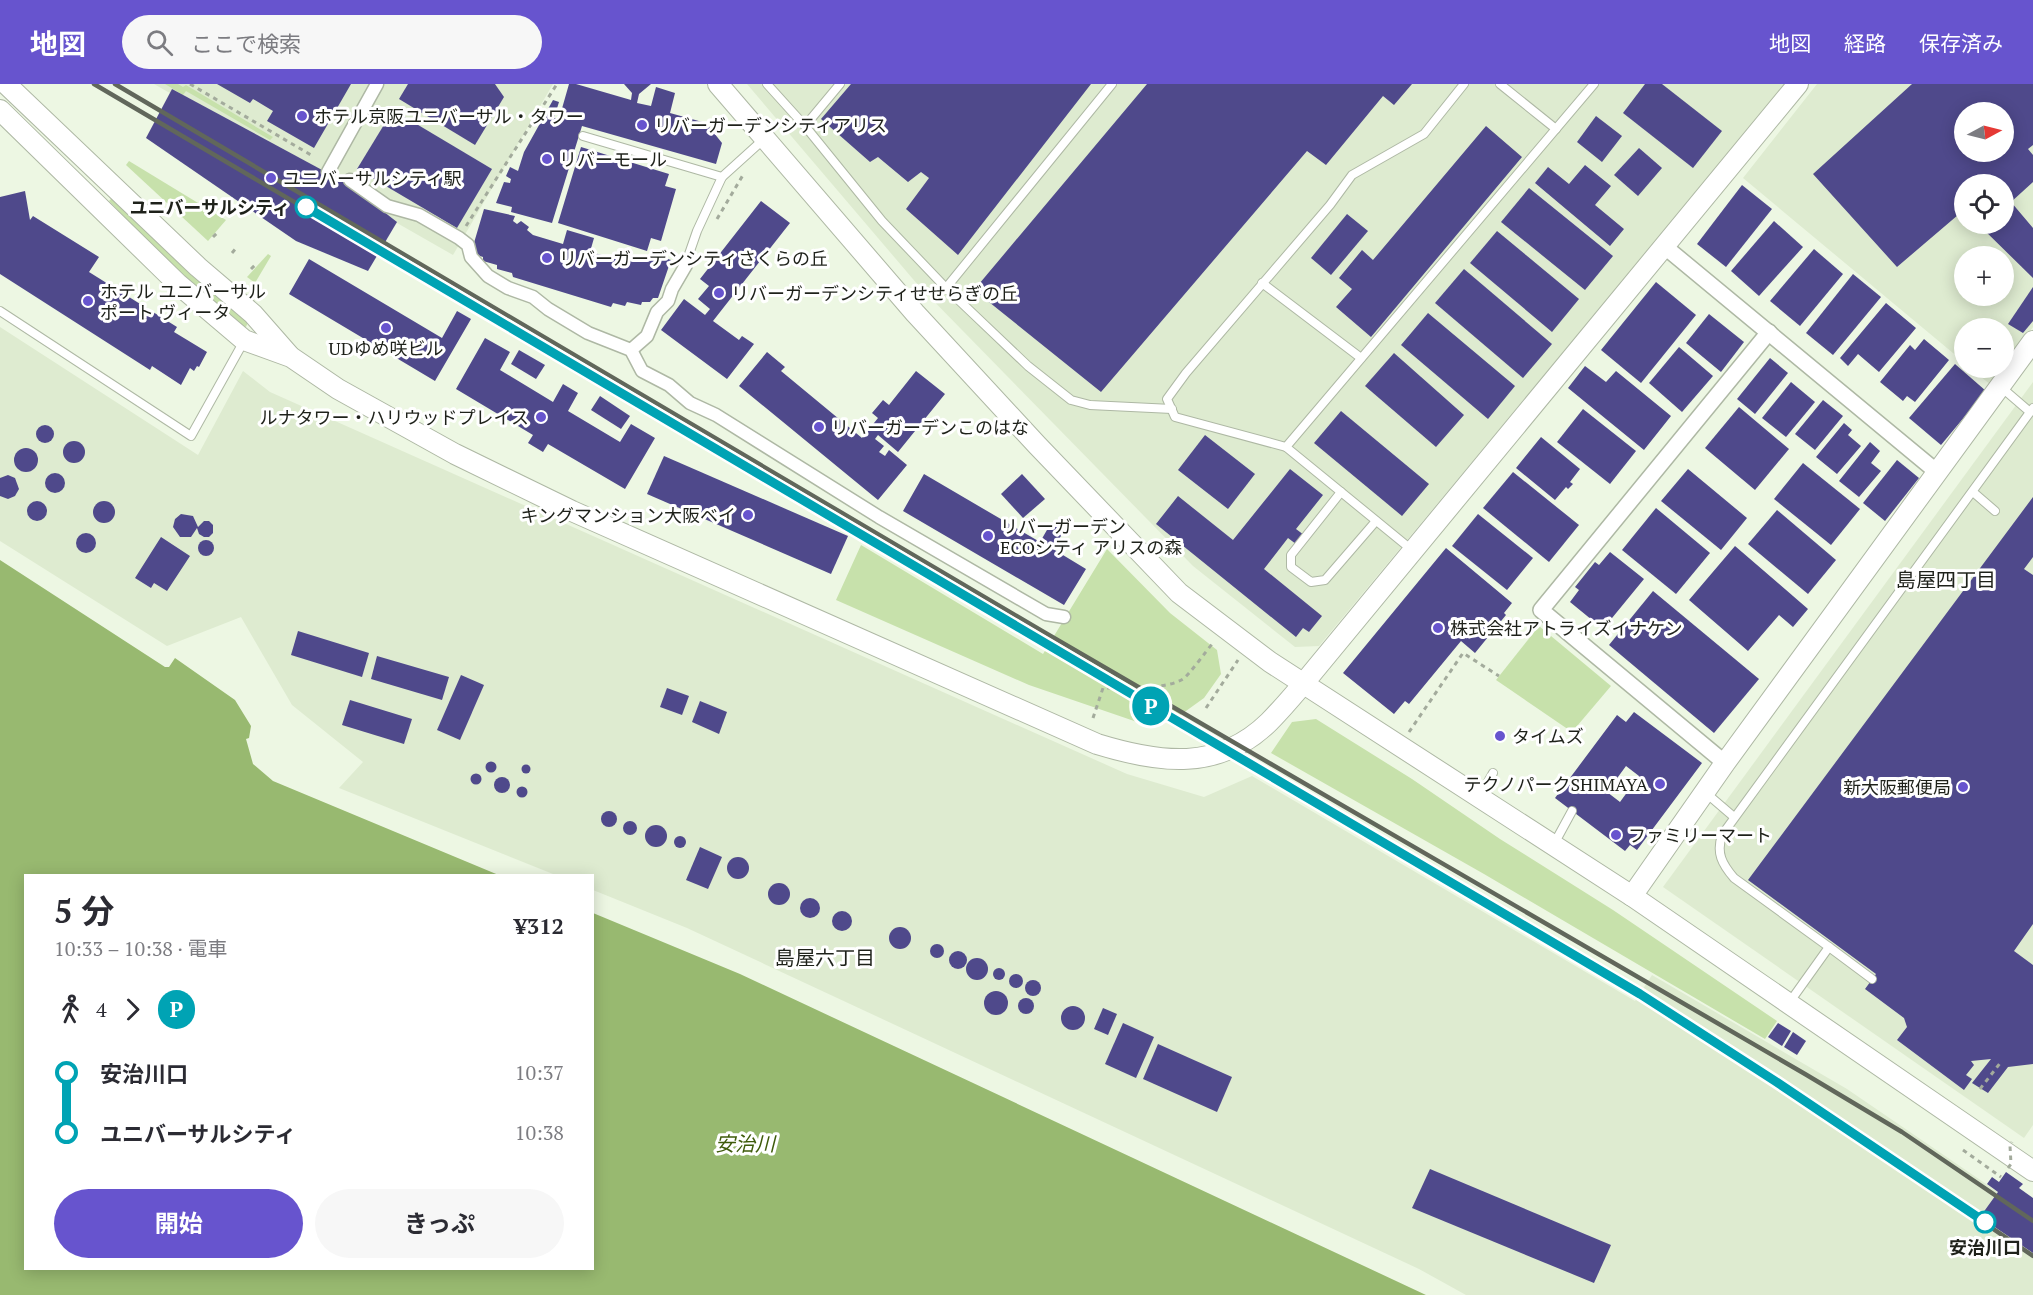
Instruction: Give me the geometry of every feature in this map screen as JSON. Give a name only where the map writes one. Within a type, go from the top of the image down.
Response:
[{"type":"street","points":[[328,172],[377,84]]},
{"type":"street","points":[[718,84],[915,313],[1179,593],[1270,662],[1632,896],[2033,1171]]},
{"type":"street","points":[[0,110],[178,284],[244,339],[291,357],[338,389],[456,454],[561,506],[1097,744],[1165,760],[1185,760],[1221,753],[1236,747],[1269,723],[1798,84]]},
{"type":"street","points":[[6,89],[198,267],[254,314],[291,357]]},
{"type":"street","points":[[350,180],[387,206],[419,215],[459,238],[468,245],[471,257],[488,276],[508,288],[533,297],[548,309],[588,333],[631,350],[642,371],[669,385],[690,403],[716,415],[879,517],[1046,614],[1064,617]]},
{"type":"street","points":[[1664,246],[1937,472]]},
{"type":"street","points":[[631,350],[647,336],[657,312],[668,301],[687,261]]},
{"type":"street","points":[[1725,763],[1541,610],[1769,332]]},
{"type":"street","points":[[1632,896],[1725,763],[2033,341]]},
{"type":"lane","points":[[767,84],[805,126],[882,221],[946,288],[1028,366],[1071,400],[1090,405],[1172,409]]},
{"type":"lane","points":[[805,126],[840,84]]},
{"type":"lane","points":[[946,288],[1112,84]]},
{"type":"lane","points":[[1413,551],[1286,447],[1175,417],[1167,399],[1186,373],[1330,205],[1352,175],[1424,134],[1464,84]]},
{"type":"lane","points":[[1500,84],[1556,129]]},
{"type":"lane","points":[[1286,447],[1594,84]]},
{"type":"lane","points":[[583,136],[722,177]]},
{"type":"lane","points":[[687,261],[697,231],[722,177],[764,139]]},
{"type":"lane","points":[[1262,283],[1361,358]]},
{"type":"lane","points":[[0,311],[191,436],[244,339]]},
{"type":"lane","points":[[1872,979],[1734,878],[1725,868],[1719,845],[1722,835],[1734,817],[2032,410],[2000,386]]},
{"type":"lane","points":[[1341,492],[1290,555],[1291,567],[1311,582],[1325,580],[1376,521]]},
{"type":"lane","points":[[1973,492],[1995,511]]},
{"type":"lane","points":[[1479,797],[1493,773]]},
{"type":"lane","points":[[1705,792],[1734,817]]},
{"type":"lane","points":[[1554,845],[1572,811]]},
{"type":"lane","points":[[1789,1004],[1829,947]]},
{"type":"path","points":[[190,84],[311,155]]},
{"type":"path","points":[[459,238],[557,84]]},
{"type":"path","points":[[716,221],[743,175]]},
{"type":"path","points":[[213,237],[219,231]]},
{"type":"path","points":[[232,253],[237,248]]},
{"type":"path","points":[[252,269],[256,264]]},
{"type":"path","points":[[1093,718],[1103,688],[1136,688],[1183,679],[1213,643]]},
{"type":"path","points":[[1408,734],[1463,653],[1499,676]]},
{"type":"path","points":[[1206,708],[1238,660]]},
{"type":"path","points":[[1980,1089],[2001,1062]]},
{"type":"path","points":[[2008,1168],[2011,1164],[2010,1146],[2012,1142]]},
{"type":"path","points":[[1964,1150],[2001,1177]]},
{"type":"shaded area","points":[[154,84],[553,84],[453,255]]},
{"type":"shaded area","points":[[165,84],[178,84],[183,87],[186,85],[273,137],[270,140],[186,91],[183,95]]},
{"type":"shaded area","points":[[747,84],[1786,84],[1319,646],[1295,647],[1193,566],[918,285]]},
{"type":"shaded area","points":[[1817,84],[2033,84],[2033,327],[2014,353],[2014,318],[1954,318],[1954,354],[1743,178]]},
{"type":"shaded area","points":[[129,161],[226,220],[208,241],[126,165]]},
{"type":"shaded area","points":[[113,197],[248,322],[246,327],[242,326],[163,257],[109,201]]},
{"type":"shaded area","points":[[268,254],[271,256],[255,283],[247,277]]},
{"type":"shaded area","points":[[0,327],[198,455],[243,371],[270,392],[1127,774],[1204,797],[1252,776],[1635,1001],[1652,975],[1847,1089],[2033,1216],[2033,1295],[1466,1295],[1419,1269],[687,928],[594,890],[594,874],[553,874],[339,788],[363,762],[292,705],[241,617],[167,646],[0,541]]},
{"type":"shaded area","points":[[1982,378],[1996,378],[1991,385]]},
{"type":"shaded area","points":[[2033,382],[2033,1125],[2024,1138],[1663,887]]},
{"type":"shaded area","points":[[861,545],[1043,654],[1107,549],[1170,613],[1217,650],[1221,674],[1204,698],[1179,716],[1140,723],[1029,685],[836,600]]},
{"type":"shaded area","points":[[1539,626],[1611,686],[1572,732],[1496,680]]},
{"type":"shaded area","points":[[1316,719],[1613,910],[1777,1021],[1765,1039],[1484,874],[1271,753],[1292,722]]},
{"type":"water","name":"安治川","points":[[0,560],[165,667],[169,667],[175,658],[235,700],[251,726],[249,738],[246,739],[253,764],[273,781],[496,874],[24,874],[24,1270],[594,1270],[594,913],[740,974],[1426,1295],[0,1295]]},
{"type":"building","name":"ホテル京阪ユニバーサル・タワー","points":[[217,84],[351,84],[314,148],[267,121],[273,111],[253,99],[250,103]]},
{"type":"building","points":[[408,84],[495,84],[504,97],[475,145],[399,99]]},
{"type":"building","points":[[569,84],[631,100],[632,93],[624,84],[651,84],[639,94],[637,103],[651,106],[656,87],[675,93],[670,113],[706,123],[722,143],[716,164],[582,126],[552,223],[511,212],[512,207],[496,203],[504,182],[510,183],[511,179],[506,176],[510,167],[518,171],[524,152],[553,100],[559,102],[554,118],[559,119]]},
{"type":"building","points":[[851,84],[1091,84],[958,255],[906,209],[929,178],[921,172],[908,182],[878,157],[870,162],[821,119]]},
{"type":"building","points":[[1147,84],[1412,84],[1394,105],[1383,96],[1326,165],[1307,151],[1101,392],[974,290]]},
{"type":"building","points":[[1645,84],[1662,84],[1722,131],[1693,168],[1623,113]]},
{"type":"building","points":[[1912,84],[2033,84],[2033,145],[2028,149],[2033,155],[2033,182],[2014,199],[2014,174],[1954,174],[1954,218],[1897,267],[1813,174]]},
{"type":"building","name":"ユニバーサルシティ駅","points":[[172,89],[348,184],[397,222],[368,271],[296,241],[146,138]]},
{"type":"building","points":[[393,110],[492,169],[457,228],[357,169]]},
{"type":"building","points":[[1596,116],[1622,136],[1602,162],[1577,142]]},
{"type":"building","points":[[1486,126],[1522,157],[1371,337],[1336,307],[1352,289],[1339,278],[1362,250],[1373,260]]},
{"type":"building","points":[[581,147],[669,174],[665,186],[676,189],[661,241],[651,238],[647,251],[558,223]]},
{"type":"building","points":[[1639,148],[1662,168],[1638,196],[1614,175]]},
{"type":"building","points":[[1585,165],[1611,186],[1595,205],[1624,229],[1610,246],[1535,183],[1548,167],[1569,184]]},
{"type":"building","points":[[1742,185],[1772,209],[1726,267],[1697,244]]},
{"type":"building","points":[[1529,188],[1613,256],[1585,290],[1501,222]]},
{"type":"building","name":"ホテル ユニバーサル ポート ヴィータ","points":[[25,191],[30,220],[33,216],[99,257],[89,272],[177,327],[174,332],[207,352],[199,367],[197,366],[194,371],[190,368],[181,385],[152,366],[150,370],[0,274],[0,197]]},
{"type":"building","name":"リバーガーデンシティせせらぎの丘","points":[[761,201],[790,223],[713,321],[739,340],[742,336],[754,344],[727,379],[661,330],[684,299],[705,315],[710,309],[698,299],[709,286],[700,279]]},
{"type":"building","points":[[2014,206],[2033,228],[2033,278],[2014,259],[2014,246],[2000,246],[1988,234],[2014,234]]},
{"type":"building","name":"リバーガーデンシティさくらの丘","points":[[484,209],[515,216],[513,221],[517,224],[521,221],[529,227],[527,230],[533,235],[563,244],[567,230],[594,238],[590,252],[614,258],[616,255],[627,254],[634,257],[653,254],[671,260],[658,298],[653,298],[650,302],[642,302],[641,305],[627,302],[625,306],[613,303],[611,307],[513,277],[512,273],[497,269],[497,265],[483,261],[483,257],[471,253]]},
{"type":"building","points":[[1347,214],[1368,231],[1331,275],[1311,258]]},
{"type":"building","points":[[1774,221],[1803,247],[1759,296],[1731,271]]},
{"type":"building","points":[[1497,231],[1579,299],[1552,332],[1470,263]]},
{"type":"building","points":[[1814,249],[1843,274],[1800,326],[1770,301]]},
{"type":"building","name":"UDゆめ咲ビル","points":[[309,259],[442,338],[457,311],[471,319],[435,381],[289,294]]},
{"type":"building","points":[[1464,269],[1552,344],[1523,378],[1435,303]]},
{"type":"building","points":[[1853,274],[1881,297],[1833,355],[1806,333]]},
{"type":"building","points":[[1656,282],[1696,315],[1641,383],[1601,350]]},
{"type":"building","points":[[2033,287],[2033,321],[2023,333],[2014,328],[2014,318],[2012,318]]},
{"type":"building","points":[[1886,303],[1916,328],[1879,372],[1858,354],[1848,366],[1840,358]]},
{"type":"building","points":[[1428,313],[1515,386],[1488,419],[1401,345]]},
{"type":"building","points":[[1709,314],[1744,342],[1721,372],[1686,343]]},
{"type":"building","name":"ルナタワー・ハリウッドプレイス","points":[[485,338],[510,352],[500,370],[553,402],[563,384],[578,393],[568,411],[620,442],[631,424],[655,438],[625,489],[548,444],[543,452],[528,443],[533,435],[456,389]]},
{"type":"building","points":[[1924,339],[1949,360],[1915,402],[1907,396],[1903,401],[1880,382],[1910,345],[1915,350]]},
{"type":"building","points":[[1679,347],[1713,376],[1682,412],[1649,383]]},
{"type":"building","points":[[519,350],[545,365],[536,379],[511,364]]},
{"type":"building","name":"リバーガーデンこのはな","points":[[767,352],[785,367],[781,371],[862,438],[878,418],[872,413],[883,400],[889,405],[916,371],[945,394],[898,452],[878,435],[875,439],[884,446],[879,452],[885,456],[889,450],[907,465],[878,500],[739,386]]},
{"type":"building","points":[[1394,353],[1464,415],[1436,447],[1365,386]]},
{"type":"building","points":[[1770,358],[1788,373],[1755,414],[1737,399]]},
{"type":"building","points":[[1954,365],[1954,378],[1971,378],[1986,391],[1941,445],[1909,418]]},
{"type":"building","points":[[1585,366],[1606,382],[1616,371],[1671,416],[1644,450],[1568,388]]},
{"type":"building","points":[[1791,382],[1815,402],[1786,437],[1762,418]]},
{"type":"building","points":[[600,396],[630,416],[621,429],[591,410]]},
{"type":"building","points":[[1823,400],[1843,416],[1815,450],[1795,434]]},
{"type":"building","points":[[1739,407],[1789,449],[1755,490],[1705,448]]},
{"type":"building","points":[[1583,409],[1636,451],[1610,484],[1557,442]]},
{"type":"building","points":[[1341,411],[1429,484],[1402,516],[1314,443]]},
{"type":"building","points":[[1844,423],[1852,430],[1848,435],[1861,446],[1837,474],[1816,457]]},
{"type":"building","points":[[41,425],[49,425],[54,430],[52,441],[41,443],[36,438],[36,430]]},
{"type":"building","points":[[1205,435],[1255,474],[1228,509],[1178,470]]},
{"type":"building","points":[[1541,437],[1580,469],[1570,482],[1573,484],[1568,489],[1566,487],[1555,500],[1516,468]]},
{"type":"building","points":[[74,441],[82,444],[85,452],[82,460],[74,463],[66,460],[63,452],[66,444]]},
{"type":"building","points":[[1870,442],[1880,451],[1871,463],[1881,471],[1859,497],[1839,481]]},
{"type":"building","points":[[26,448],[34,452],[38,460],[34,468],[26,472],[18,468],[14,460],[18,452]]},
{"type":"building","name":"キングマンション大阪ベイ","points":[[664,456],[848,536],[831,574],[647,494]]},
{"type":"building","points":[[1897,460],[1919,478],[1885,521],[1863,503]]},
{"type":"building","points":[[1803,463],[1860,509],[1831,545],[1774,499]]},
{"type":"building","points":[[1290,469],[1323,495],[1296,529],[1304,535],[1296,544],[1288,538],[1264,569],[1322,616],[1309,632],[1303,628],[1296,637],[1156,524],[1178,496],[1233,540]]},
{"type":"building","points":[[1688,469],[1747,518],[1721,550],[1661,501]]},
{"type":"building","points":[[1513,472],[1579,525],[1549,562],[1483,508]]},
{"type":"building","points":[[55,473],[62,476],[65,483],[62,490],[55,493],[48,490],[45,483],[48,476]]},
{"type":"building","name":"リバーガーデン ECOシティ アリスの森","points":[[924,474],[1040,542],[1051,523],[1064,531],[1053,549],[1086,569],[1064,605],[903,511]]},
{"type":"building","points":[[1022,474],[1045,499],[1023,518],[1001,494]]},
{"type":"building","points":[[8,475],[15,478],[19,489],[15,496],[8,499],[0,496],[0,478]]},
{"type":"building","points":[[2033,497],[2033,557],[2024,569],[2033,575],[2033,924],[2014,951],[2033,965],[2033,1064],[2008,1067],[1988,1093],[1972,1083],[1991,1059],[1971,1061],[1974,1065],[1966,1075],[1972,1079],[1964,1090],[1897,1040],[1907,1027],[1904,1018],[1865,989],[1876,974],[1748,880]]},
{"type":"building","points":[[33,501],[41,501],[47,507],[47,515],[41,521],[33,521],[27,515],[27,507]]},
{"type":"building","points":[[104,501],[112,504],[115,512],[112,520],[104,523],[96,520],[93,512],[96,504]]},
{"type":"building","points":[[1656,508],[1710,553],[1676,594],[1622,550]]},
{"type":"building","points":[[1777,510],[1836,560],[1808,594],[1748,544]]},
{"type":"building","points":[[181,514],[193,516],[198,527],[204,521],[209,521],[213,525],[213,533],[209,537],[204,537],[199,534],[197,528],[191,537],[180,537],[173,527],[175,519]]},
{"type":"building","points":[[1478,514],[1533,558],[1507,590],[1452,546]]},
{"type":"building","points":[[82,533],[90,533],[96,539],[96,547],[90,553],[82,553],[76,547],[76,539]]},
{"type":"building","points":[[161,537],[190,556],[167,591],[154,583],[151,588],[135,578]]},
{"type":"building","points":[[206,540],[212,542],[214,548],[212,554],[206,556],[200,554],[198,548],[200,542]]},
{"type":"building","points":[[1735,546],[1808,609],[1793,627],[1779,615],[1748,651],[1689,600]]},
{"type":"building","name":"株式会社アトライズイナケン","points":[[1446,548],[1512,603],[1504,613],[1506,615],[1475,653],[1461,641],[1409,704],[1405,701],[1394,714],[1343,673]]},
{"type":"building","points":[[1610,552],[1644,579],[1603,629],[1570,602],[1579,590],[1575,587],[1595,562],[1599,565]]},
{"type":"building","points":[[1653,591],[1759,679],[1714,733],[1609,645]]},
{"type":"building","points":[[298,631],[369,653],[362,677],[291,655]]},
{"type":"building","points":[[377,656],[449,677],[442,700],[371,679]]},
{"type":"building","points":[[461,675],[484,685],[460,740],[437,730]]},
{"type":"building","points":[[667,688],[689,696],[682,715],[660,707]]},
{"type":"building","points":[[350,700],[412,719],[404,744],[342,725]]},
{"type":"building","points":[[700,701],[727,712],[719,734],[692,722]]},
{"type":"building","name":"テクノパークSHIMAYA","points":[[1634,712],[1702,763],[1637,850],[1630,845],[1625,851],[1555,798],[1617,715],[1626,722]],"holes":[[[1626,766],[1639,776],[1620,802],[1607,792]]]},
{"type":"building","points":[[491,762],[495,763],[495,771],[491,772],[487,771],[486,767],[487,763]]},
{"type":"building","points":[[526,765],[530,769],[526,773],[522,769]]},
{"type":"building","points":[[476,773],[482,779],[476,785],[470,779]]},
{"type":"building","points":[[499,777],[505,777],[510,785],[508,791],[499,793],[494,788],[494,782]]},
{"type":"building","points":[[522,787],[526,788],[526,796],[522,797],[518,796],[517,792],[518,788]]},
{"type":"building","points":[[609,811],[615,813],[617,819],[615,825],[609,827],[603,825],[601,819],[603,813]]},
{"type":"building","points":[[627,821],[633,821],[637,828],[633,835],[627,835],[623,831],[623,825]]},
{"type":"building","points":[[656,825],[664,828],[667,836],[664,844],[656,847],[648,844],[645,836],[648,828]]},
{"type":"building","points":[[682,836],[686,842],[682,848],[678,848],[674,840]]},
{"type":"building","points":[[700,847],[722,857],[708,889],[686,880]]},
{"type":"building","points":[[738,857],[746,860],[749,868],[746,876],[738,879],[730,876],[727,868],[730,860]]},
{"type":"building","points":[[779,883],[787,886],[790,894],[787,902],[779,905],[771,902],[768,894],[771,886]]},
{"type":"building","points":[[806,898],[814,898],[820,904],[820,912],[814,918],[806,918],[800,912],[800,904]]},
{"type":"building","points":[[838,911],[846,911],[852,917],[852,925],[846,931],[838,931],[832,925],[832,917]]},
{"type":"building","points":[[900,927],[908,930],[911,938],[908,946],[900,949],[892,946],[889,938],[892,930]]},
{"type":"building","points":[[937,944],[942,946],[944,951],[942,956],[937,958],[932,956],[930,951],[932,946]]},
{"type":"building","points":[[958,951],[964,954],[967,960],[964,966],[958,969],[952,966],[949,960],[952,954]]},
{"type":"building","points":[[977,958],[985,961],[988,969],[985,977],[977,980],[969,977],[966,969],[969,961]]},
{"type":"building","points":[[1001,968],[1004,969],[1004,979],[997,980],[994,979],[993,972],[994,969]]},
{"type":"building","points":[[1016,974],[1021,976],[1023,981],[1021,986],[1016,988],[1011,986],[1009,981],[1011,976]]},
{"type":"building","points":[[1033,980],[1041,988],[1033,996],[1025,988]]},
{"type":"building","points":[[996,991],[1004,995],[1008,1003],[1004,1011],[996,1015],[988,1011],[984,1003],[988,995]]},
{"type":"building","points":[[1026,998],[1034,1006],[1026,1014],[1018,1006]]},
{"type":"building","points":[[1068,1006],[1078,1006],[1085,1013],[1085,1023],[1078,1030],[1068,1030],[1061,1023],[1061,1013]]},
{"type":"building","points":[[1103,1008],[1117,1014],[1108,1035],[1094,1029]]},
{"type":"building","points":[[1123,1023],[1154,1037],[1136,1078],[1105,1064]]},
{"type":"building","points":[[1778,1023],[1791,1031],[1782,1046],[1768,1037]]},
{"type":"building","points":[[1793,1032],[1806,1041],[1797,1055],[1784,1047]]},
{"type":"building","points":[[1158,1044],[1232,1077],[1217,1112],[1143,1079]]},
{"type":"building","points":[[1430,1169],[1611,1245],[1594,1283],[1412,1208]]},
{"type":"building","points":[[2006,1172],[2023,1184],[2019,1188],[2033,1198],[2033,1253],[1980,1217],[1998,1192],[1987,1184],[1992,1177],[1999,1182]]},
{"type":"railway","points":[[94,84],[1639,994],[1775,1081],[2033,1256]]},
{"type":"railway","points":[[115,84],[1042,631],[1805,1074],[1902,1132],[2033,1221]]},
{"type":"train","name":"P","points":[[306,207],[1640,994],[1775,1081],[1985,1222]]},
{"type":"place","name":"ホテル京阪ユニバーサル・タワー","points":[[302,116]]},
{"type":"place","name":"リバーガーデンシティアリス","points":[[642,125]]},
{"type":"place","name":"リバーモール","points":[[547,159]]},
{"type":"place","name":"ユニバーサルシティ駅","points":[[271,178]]},
{"type":"place","name":"ユニバーサルシティ","points":[[306,207]]},
{"type":"place","name":"リバーガーデンシティさくらの丘","points":[[547,258]]},
{"type":"place","name":"リバーガーデンシティせせらぎの丘","points":[[719,293]]},
{"type":"place","name":"ホテル ユニバーサル ポート ヴィータ","points":[[88,301]]},
{"type":"place","name":"UDゆめ咲ビル","points":[[386,328]]},
{"type":"place","name":"ルナタワー・ハリウッドプレイス","points":[[541,417]]},
{"type":"place","name":"リバーガーデンこのはな","points":[[819,427]]},
{"type":"place","name":"キングマンション大阪ベイ","points":[[748,515]]},
{"type":"place","name":"リバーガーデン ECOシティ アリスの森","points":[[988,536]]},
{"type":"place","name":"株式会社アトライズイナケン","points":[[1438,628]]},
{"type":"place","name":"タイムズ","points":[[1500,736]]},
{"type":"place","name":"テクノパークSHIMAYA","points":[[1660,784]]},
{"type":"place","name":"新大阪郵便局","points":[[1963,787]]},
{"type":"place","name":"ファミリーマート","points":[[1616,835]]},
{"type":"place","name":"安治川口","points":[[1985,1222]]},
{"type":"district","name":"島屋四丁目","points":[[1946,579]]},
{"type":"district","name":"島屋六丁目","points":[[825,957]]}]
